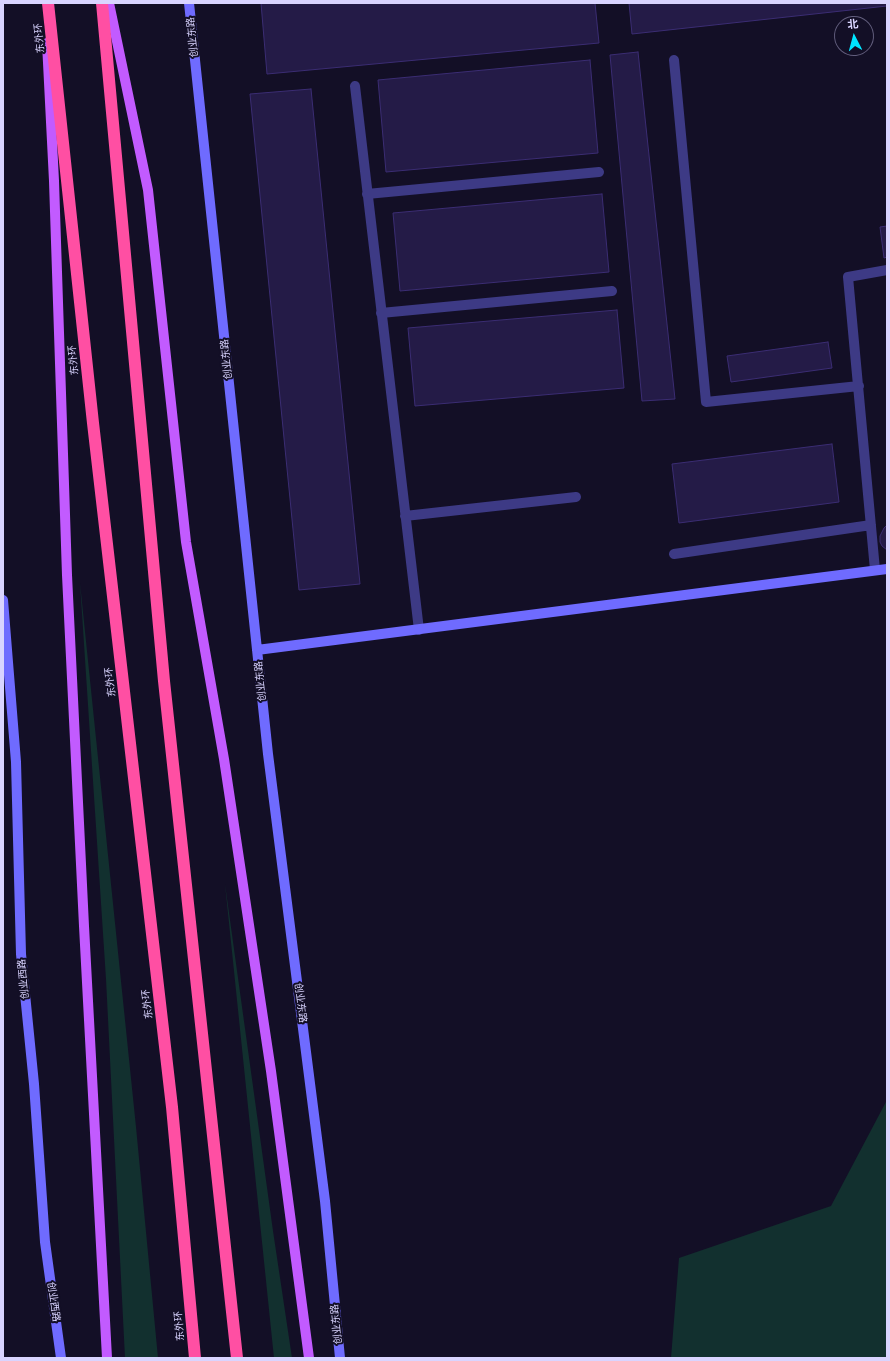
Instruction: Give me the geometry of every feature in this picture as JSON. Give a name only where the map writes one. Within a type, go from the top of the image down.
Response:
[{"type":"highway","name":"东外环","points":[[48,3],[93,423],[172,1107],[195,1358]]},
{"type":"highway","points":[[102,3],[164,681],[237,1358]]},
{"type":"main road","points":[[45,3],[53,173],[70,639],[107,1358]]},
{"type":"main road","points":[[109,3],[148,190],[186,542],[229,790],[271,1071],[309,1358]]},
{"type":"street","name":"创业东路","points":[[189,3],[268,754],[324,1193],[340,1358]]},
{"type":"street","points":[[257,650],[887,569]]},
{"type":"street","name":"创业西路","points":[[3,600],[16,762],[21,954],[34,1084],[45,1242],[61,1358]]},
{"type":"lane","points":[[674,60],[706,402],[859,386]]},
{"type":"lane","points":[[355,86],[419,630]]},
{"type":"lane","points":[[367,194],[599,172]]},
{"type":"lane","points":[[875,570],[848,277],[887,270]]},
{"type":"lane","points":[[382,313],[612,291]]},
{"type":"lane","points":[[405,516],[576,497]]},
{"type":"lane","points":[[674,554],[871,525]]},
{"type":"green space","points":[[80,583],[136,1127],[158,1358],[125,1358],[106,979]]},
{"type":"green space","points":[[225,884],[273,1231],[292,1358],[274,1358]]},
{"type":"green space","points":[[887,1100],[887,1358],[671,1358],[679,1258],[831,1206]]},
{"type":"building","points":[[261,3],[595,3],[599,43],[267,74]]},
{"type":"building","points":[[629,3],[887,3],[887,6],[632,34]]},
{"type":"building","points":[[638,52],[675,399],[642,401],[610,55]]},
{"type":"building","points":[[590,60],[598,153],[386,172],[378,80]]},
{"type":"building","points":[[311,89],[360,584],[299,590],[250,94]]},
{"type":"building","points":[[602,194],[609,272],[400,291],[393,213]]},
{"type":"building","points":[[887,226],[887,257],[884,258],[880,227]]},
{"type":"building","points":[[617,310],[624,388],[415,406],[408,328]]},
{"type":"building","points":[[828,342],[832,368],[731,382],[727,356]]},
{"type":"building","points":[[832,444],[839,502],[679,523],[672,464]]},
{"type":"building","points":[[887,525],[887,550],[880,542],[880,536]]}]
